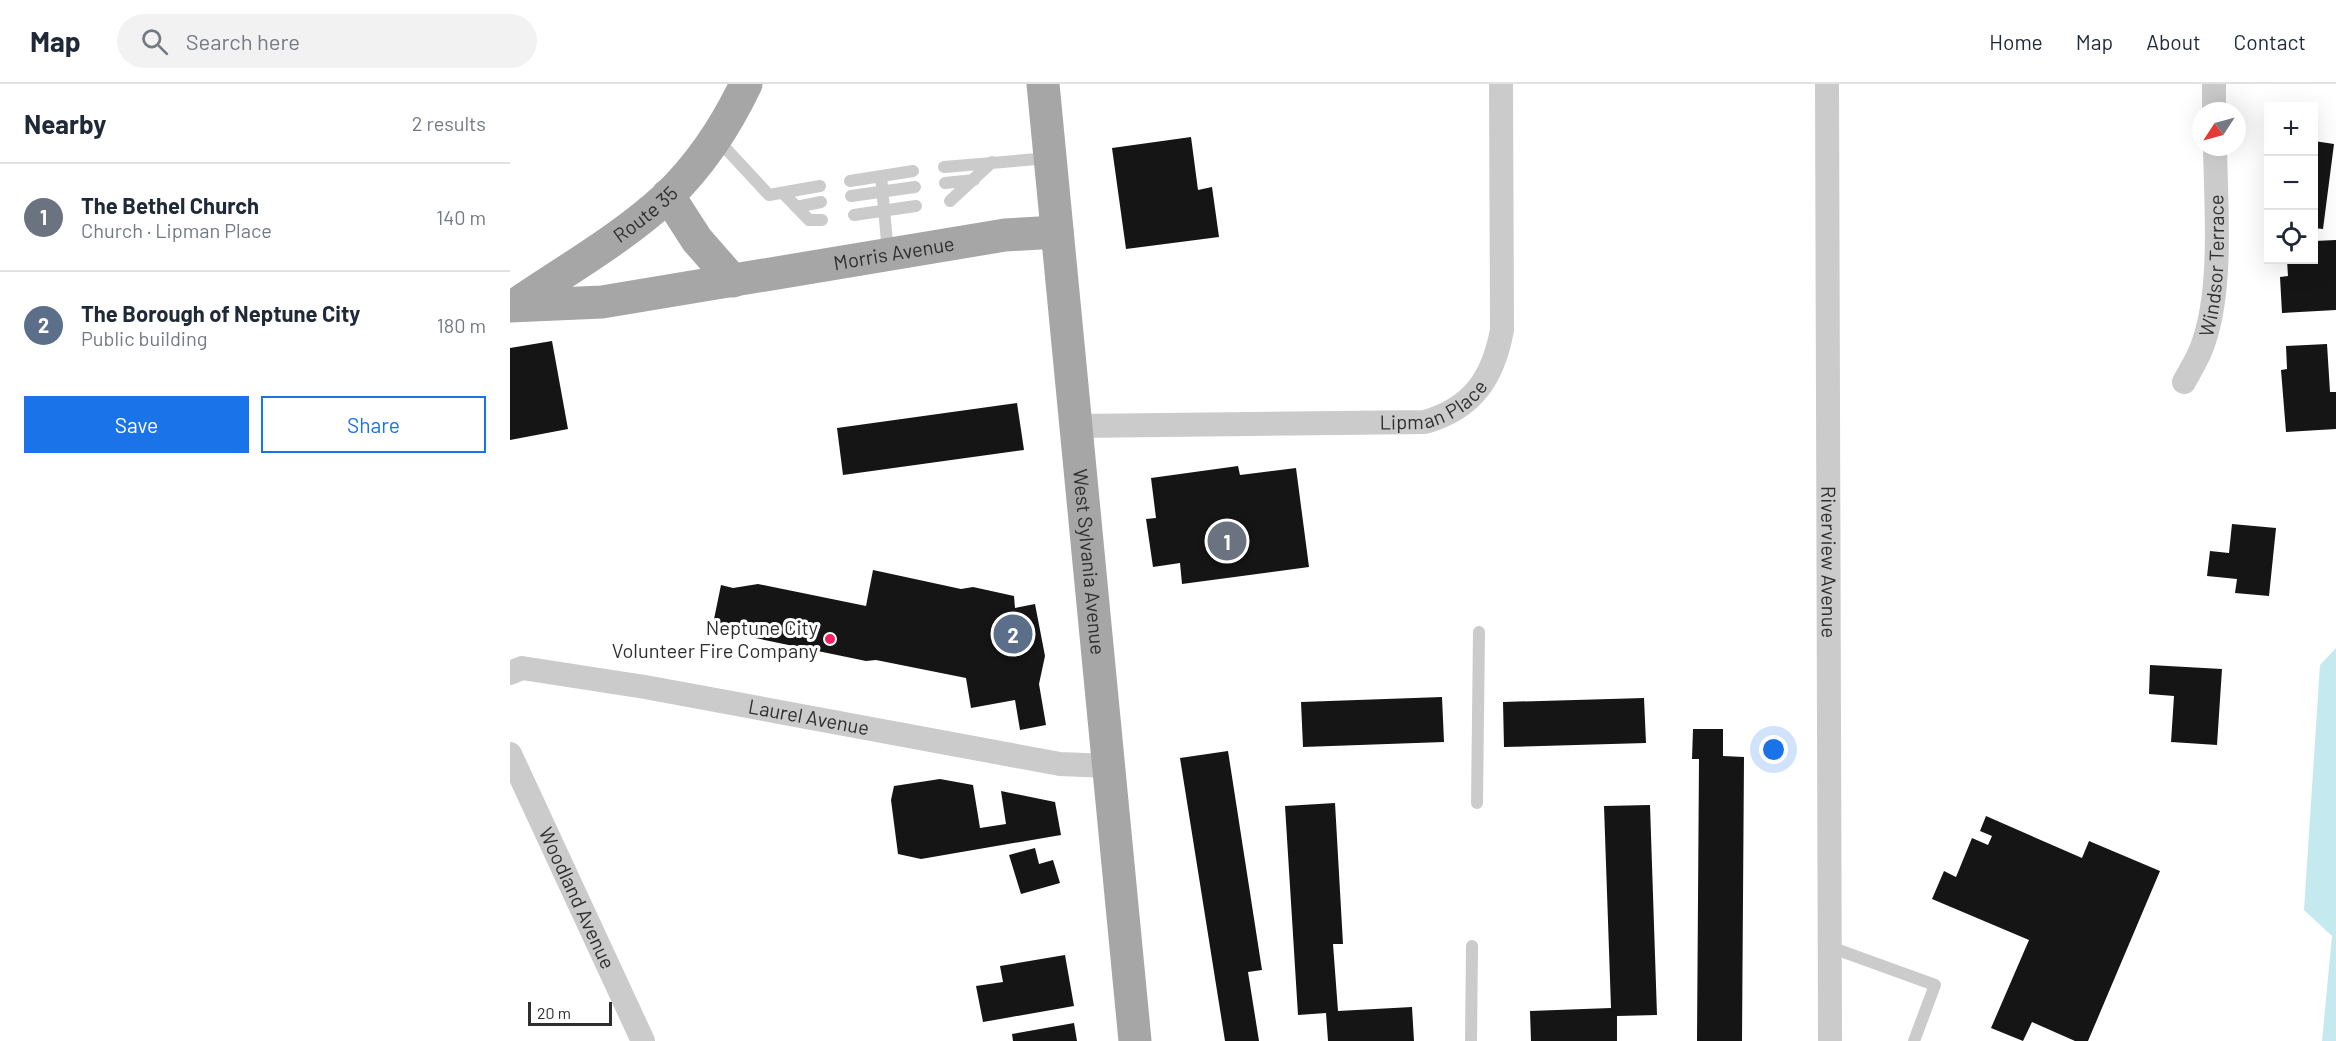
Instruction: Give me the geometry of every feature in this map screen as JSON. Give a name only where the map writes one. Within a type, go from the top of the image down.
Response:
[{"type":"main road","name":"Route 35","points":[[513,306],[633,224],[668,195],[716,138],[747,84]]},
{"type":"main road","name":"West Sylvania Avenue","points":[[1043,84],[1135,1041]]},
{"type":"main road","points":[[668,195],[697,240],[733,281]]},
{"type":"main road","name":"Morris Avenue","points":[[513,306],[602,302],[1005,235],[1057,232]]},
{"type":"street","name":"Lipman Place","points":[[1076,426],[1425,422],[1450,413],[1475,393],[1488,378],[1502,330],[1501,84]]},
{"type":"street","name":"Riverview Avenue","points":[[1827,84],[1830,1041]]},
{"type":"street","points":[[2214,84],[2214,102]]},
{"type":"street","name":"Windsor Terrace","points":[[2184,382],[2203,344],[2212,299],[2217,255],[2215,156]]},
{"type":"street","name":"Laurel Avenue","points":[[510,673],[522,668],[645,687],[1060,764],[1109,766]]},
{"type":"street","name":"Woodland Avenue","points":[[510,754],[643,1041]]},
{"type":"lane","points":[[716,138],[769,195],[820,186]]},
{"type":"lane","points":[[944,167],[1050,158]]},
{"type":"lane","points":[[950,201],[992,162]]},
{"type":"lane","points":[[849,181],[913,171]]},
{"type":"lane","points":[[881,176],[888,254]]},
{"type":"lane","points":[[945,183],[974,180]]},
{"type":"lane","points":[[851,196],[915,188]]},
{"type":"lane","points":[[783,193],[809,220],[822,220]]},
{"type":"lane","points":[[796,207],[821,202]]},
{"type":"lane","points":[[854,215],[916,206]]},
{"type":"lane","points":[[1477,803],[1479,632]]},
{"type":"lane","points":[[1472,946],[1472,1041]]},
{"type":"lane","points":[[1830,947],[1935,985],[1914,1041]]},
{"type":"water","points":[[2336,648],[2336,1041],[2322,1041],[2332,936],[2304,910],[2320,665]]},
{"type":"building","points":[[1191,137],[1198,190],[1212,187],[1219,237],[1126,249],[1112,148]]},
{"type":"building","points":[[2318,142],[2334,144],[2323,229],[2318,228]]},
{"type":"building","points":[[2336,240],[2336,310],[2282,313],[2280,277],[2288,276],[2287,264],[2318,264],[2318,241]]},
{"type":"building","points":[[552,341],[568,429],[510,440],[510,348]]},
{"type":"building","points":[[2327,344],[2330,392],[2336,392],[2336,429],[2286,432],[2281,370],[2287,369],[2286,346]]},
{"type":"building","points":[[1017,403],[1024,450],[843,475],[837,428]]},
{"type":"building","points":[[1238,466],[1240,475],[1296,468],[1309,567],[1182,584],[1180,563],[1153,567],[1146,519],[1156,518],[1151,478]]},
{"type":"building","points":[[2232,524],[2276,528],[2269,596],[2235,593],[2237,579],[2207,576],[2210,551],[2229,553]]},
{"type":"building","points":[[873,570],[961,589],[973,587],[1014,596],[1015,608],[1035,604],[1045,656],[1039,684],[1046,725],[1020,730],[1015,700],[971,708],[966,678],[876,660],[866,661],[712,629],[721,585],[733,588],[758,584],[866,606]]},
{"type":"building","points":[[2150,665],[2222,669],[2217,745],[2171,742],[2174,696],[2149,694]]},
{"type":"building","points":[[1442,697],[1444,742],[1303,747],[1301,702]]},
{"type":"building","points":[[1644,698],[1646,743],[1504,747],[1503,702]]},
{"type":"building","points":[[1693,729],[1723,729],[1723,756],[1744,757],[1742,1041],[1697,1041],[1699,759],[1692,759]]},
{"type":"building","points":[[1228,751],[1262,970],[1248,972],[1259,1041],[1225,1041],[1180,758]]},
{"type":"building","points":[[940,779],[973,785],[980,828],[1006,824],[1001,791],[1055,802],[1061,835],[921,859],[898,854],[891,800],[894,786]]},
{"type":"building","points":[[1335,803],[1343,944],[1333,944],[1338,1011],[1412,1007],[1414,1041],[1328,1041],[1326,1013],[1298,1015],[1285,806]]},
{"type":"building","points":[[1650,805],[1657,1015],[1617,1016],[1617,1041],[1531,1041],[1530,1011],[1611,1008],[1604,806]]},
{"type":"building","points":[[1986,816],[2082,858],[2089,841],[2160,871],[2088,1041],[2075,1041],[2032,1022],[2023,1041],[1991,1028],[2029,940],[1932,899],[1944,871],[1956,877],[1972,838],[1988,845],[1992,836],[1980,831]]},
{"type":"building","points":[[1035,848],[1039,864],[1053,860],[1060,883],[1021,894],[1009,855]]},
{"type":"building","points":[[1065,955],[1074,1006],[983,1022],[976,986],[1003,982],[1000,966]]},
{"type":"building","points":[[1074,1023],[1077,1041],[1013,1041],[1012,1034]]},
{"type":"place","name":"The Bethel Church","points":[[1227,541]]},
{"type":"place","name":"The Borough of Neptune City","points":[[1013,634]]},
{"type":"place","name":"Neptune City Volunteer Fire Company","points":[[830,639]]}]
